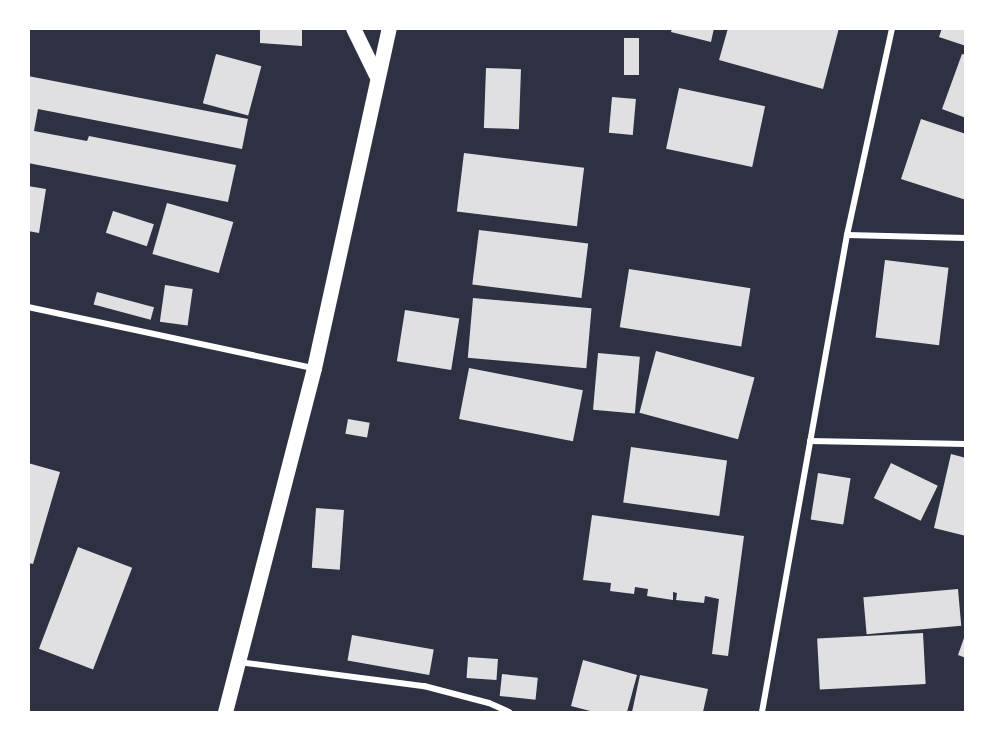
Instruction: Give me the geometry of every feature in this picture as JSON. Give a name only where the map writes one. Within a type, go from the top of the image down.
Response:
[{"type":"main road","points":[[353,28],[376,75]]},
{"type":"main road","points":[[225,712],[314,368],[376,75],[389,28]]},
{"type":"street","points":[[762,712],[847,235],[892,28]]},
{"type":"street","points":[[847,235],[966,238]]},
{"type":"street","points":[[28,307],[314,368]]},
{"type":"street","points":[[810,441],[966,444]]},
{"type":"street","points":[[237,662],[424,686],[489,703],[509,712]]},
{"type":"building","points":[[260,28],[302,28],[302,46],[260,43]]},
{"type":"building","points":[[672,28],[714,28],[711,42],[671,32]]},
{"type":"building","points":[[728,28],[839,28],[823,89],[719,60]]},
{"type":"building","points":[[942,28],[966,28],[966,46],[939,37]]},
{"type":"building","points":[[624,38],[639,38],[639,75],[624,75]]},
{"type":"building","points":[[216,54],[261,66],[248,115],[203,103]]},
{"type":"building","points":[[962,54],[966,55],[966,118],[942,109]]},
{"type":"building","points":[[486,68],[521,69],[519,129],[484,128]]},
{"type":"building","points":[[28,76],[248,119],[242,149],[38,109],[34,131],[87,141],[89,136],[236,165],[228,202],[28,163]]},
{"type":"building","points":[[679,88],[765,106],[752,167],[666,149]]},
{"type":"building","points":[[612,97],[636,99],[633,135],[609,133]]},
{"type":"building","points":[[921,119],[966,134],[966,200],[901,179]]},
{"type":"building","points":[[464,153],[584,168],[577,226],[457,212]]},
{"type":"building","points":[[28,186],[46,189],[39,233],[28,231]]},
{"type":"building","points":[[167,203],[233,222],[219,273],[152,254]]},
{"type":"building","points":[[113,211],[154,224],[147,246],[106,233]]},
{"type":"building","points":[[479,230],[588,243],[581,298],[472,285]]},
{"type":"building","points":[[885,260],[949,268],[939,345],[875,337]]},
{"type":"building","points":[[629,269],[750,288],[741,347],[620,327]]},
{"type":"building","points":[[165,285],[193,289],[188,326],[160,322]]},
{"type":"building","points":[[97,292],[154,307],[151,320],[94,305]]},
{"type":"building","points":[[473,298],[592,308],[586,368],[468,358]]},
{"type":"building","points":[[405,310],[459,319],[451,370],[397,361]]},
{"type":"building","points":[[656,351],[755,377],[738,439],[639,413]]},
{"type":"building","points":[[598,353],[640,357],[635,413],[593,410]]},
{"type":"building","points":[[469,368],[583,390],[573,441],[459,419]]},
{"type":"building","points":[[348,419],[370,423],[367,438],[345,434]]},
{"type":"building","points":[[631,447],[727,460],[719,516],[623,502]]},
{"type":"building","points":[[951,454],[966,458],[966,536],[934,528]]},
{"type":"building","points":[[28,463],[60,472],[33,564],[28,563]]},
{"type":"building","points":[[891,463],[938,486],[921,521],[874,498]]},
{"type":"building","points":[[818,473],[851,478],[843,525],[811,519]]},
{"type":"building","points":[[316,508],[344,510],[340,570],[312,568]]},
{"type":"building","points":[[592,515],[744,536],[728,656],[712,654],[719,599],[705,596],[704,603],[676,600],[677,593],[673,592],[673,600],[647,596],[648,589],[635,587],[634,594],[610,591],[611,583],[583,580]]},
{"type":"building","points":[[78,547],[132,568],[93,670],[39,649]]},
{"type":"building","points":[[958,589],[961,626],[867,634],[863,597]]},
{"type":"building","points":[[923,633],[926,684],[820,689],[817,639]]},
{"type":"building","points":[[352,635],[434,649],[429,675],[347,661]]},
{"type":"building","points":[[966,635],[966,658],[958,655]]},
{"type":"building","points":[[468,657],[498,659],[496,680],[467,678]]},
{"type":"building","points":[[583,660],[637,675],[627,712],[594,712],[571,706]]},
{"type":"building","points":[[502,674],[538,678],[536,700],[500,696]]},
{"type":"building","points":[[640,675],[708,689],[703,712],[632,712]]}]
